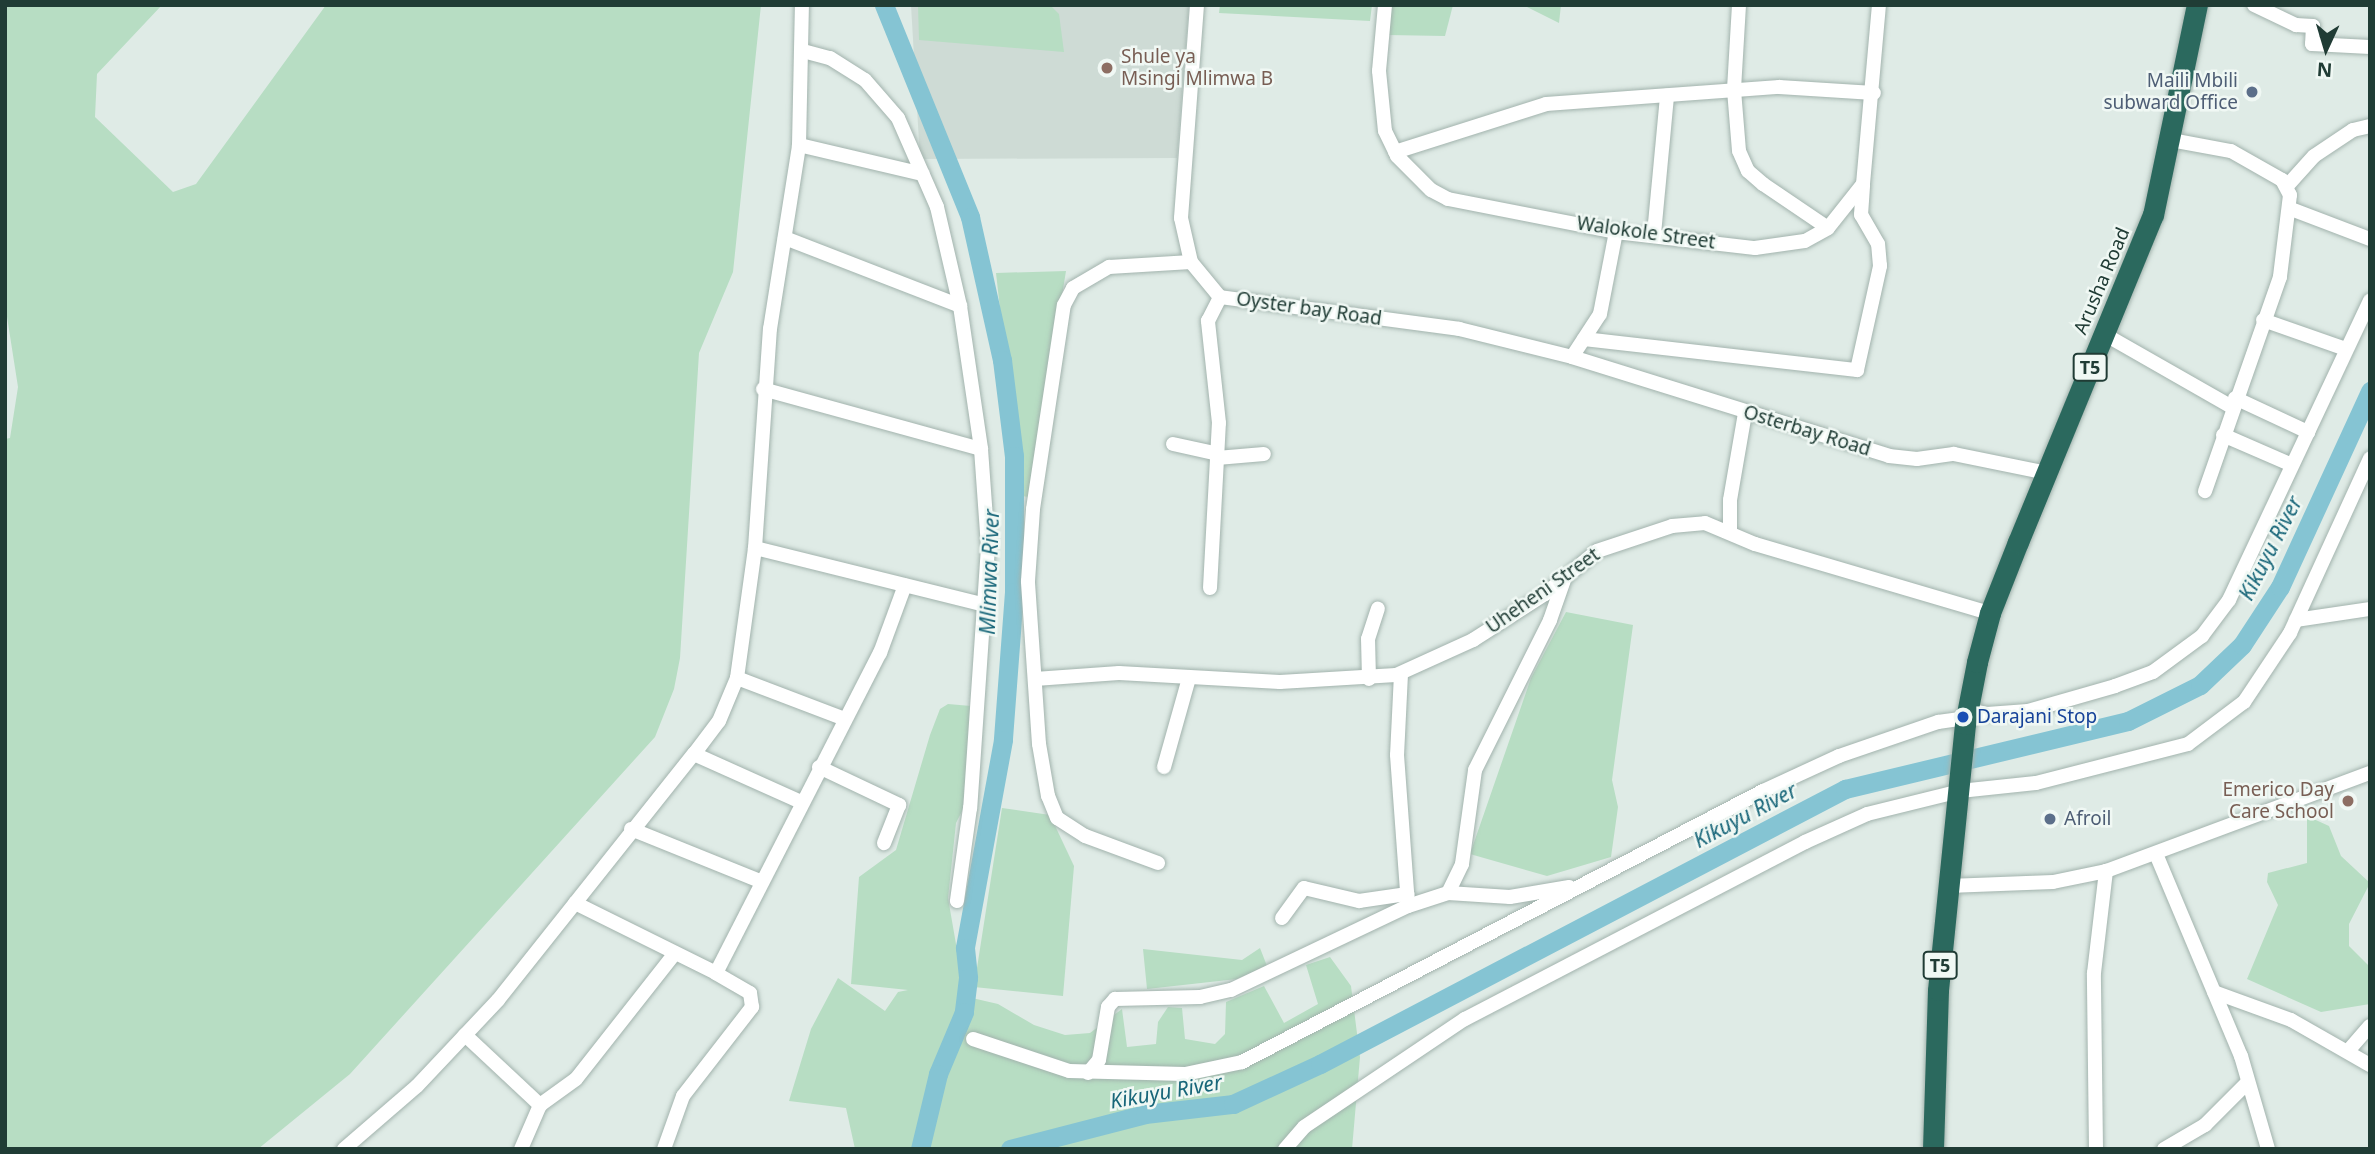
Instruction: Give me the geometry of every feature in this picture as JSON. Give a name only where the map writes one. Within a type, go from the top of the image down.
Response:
[{"type":"highway","name":"Arusha Road","points":[[1966,718],[1990,613],[2153,215],[2171,140],[2197,5]]},
{"type":"highway","name":"T5","points":[[1933,1149],[1938,990],[1966,718]]},
{"type":"street","points":[[344,1149],[418,1086],[465,1035],[576,902],[719,721],[737,678],[755,548],[763,389],[799,145],[802,5]]},
{"type":"street","name":"Oyster bay Road","points":[[1197,5],[1181,218],[1191,262],[1220,297],[1459,329],[1572,357]]},
{"type":"street","name":"Walokole Street","points":[[1385,5],[1380,104],[1395,152],[1416,177],[1448,199],[1616,232],[1755,247],[1805,242],[1828,228],[1863,184]]},
{"type":"street","points":[[1739,5],[1734,90],[1736,135],[1748,171],[1828,228]]},
{"type":"street","points":[[1584,339],[1857,370],[1880,266],[1878,244],[1861,215],[1874,93],[1879,5]]},
{"type":"street","points":[[2254,5],[2296,25],[2313,26],[2312,44],[2370,47]]},
{"type":"street","points":[[803,51],[830,58],[882,96],[898,118],[937,207],[960,306],[981,449],[988,547],[970,808],[957,901]]},
{"type":"street","points":[[1395,152],[1546,104],[1805,86],[1874,93]]},
{"type":"street","points":[[1654,234],[1667,96]]},
{"type":"street","points":[[2287,186],[2314,156],[2353,130],[2370,126]]},
{"type":"street","points":[[2171,140],[2231,151],[2287,186],[2291,209],[2280,277],[2205,491]]},
{"type":"street","points":[[799,145],[923,174]]},
{"type":"street","points":[[2291,209],[2370,239]]},
{"type":"street","points":[[1572,357],[1600,314],[1616,232]]},
{"type":"street","points":[[785,238],[960,306]]},
{"type":"street","points":[[1158,863],[1085,836],[1057,818],[1048,796],[1039,744],[1028,581],[1033,509],[1064,305],[1073,288],[1108,267],[1191,262]]},
{"type":"street","points":[[1210,587],[1217,456],[1208,321],[1220,297]]},
{"type":"street","points":[[973,1039],[1050,1066],[1088,1073],[1185,1074],[1242,1062],[1583,884],[1839,756],[1938,722],[2056,704],[2153,672],[2183,653],[2229,600],[2370,301]]},
{"type":"street","points":[[2263,320],[2346,349]]},
{"type":"street","points":[[2104,334],[2234,403],[2308,432]]},
{"type":"street","name":"Osterbay Road","points":[[1572,357],[1889,456],[1917,459],[1954,454],[2047,473]]},
{"type":"street","points":[[763,389],[981,449]]},
{"type":"street","points":[[1730,531],[1730,500],[1745,413]]},
{"type":"street","points":[[2223,435],[2292,466]]},
{"type":"street","points":[[1173,444],[1217,456],[1265,454]]},
{"type":"street","points":[[1285,1149],[1304,1127],[1465,1019],[1805,842],[1867,814],[1960,787],[2036,783],[2189,744],[2244,702],[2296,620],[2370,458]]},
{"type":"street","name":"Uheheni Street","points":[[1035,679],[1088,676],[1280,682],[1369,679],[1401,674],[1473,640],[1564,580],[1578,562],[1621,541],[1705,523],[1730,531],[1755,544],[1990,613]]},
{"type":"street","points":[[755,548],[985,605]]},
{"type":"street","points":[[1448,893],[1462,864],[1475,770],[1550,620],[1564,580]]},
{"type":"street","points":[[716,973],[760,881],[880,653],[905,585]]},
{"type":"street","points":[[1369,679],[1368,639],[1378,609]]},
{"type":"street","points":[[2296,620],[2370,609]]},
{"type":"street","points":[[1401,674],[1397,755],[1408,900]]},
{"type":"street","points":[[737,678],[845,719]]},
{"type":"street","points":[[1164,766],[1189,678]]},
{"type":"street","points":[[694,754],[801,802]]},
{"type":"street","points":[[819,767],[899,805],[884,843]]},
{"type":"street","points":[[1948,886],[2053,882],[2106,872],[2370,773]]},
{"type":"street","points":[[631,829],[760,881]]},
{"type":"street","points":[[2156,854],[2214,992],[2268,1149]]},
{"type":"street","points":[[2096,1149],[2094,973],[2106,872]]},
{"type":"street","points":[[1282,918],[1304,888],[1359,901],[1408,900],[1448,893],[1510,897],[1583,884]]},
{"type":"street","points":[[1088,1073],[1099,1060],[1108,1007],[1115,999],[1200,997],[1231,990],[1408,900]]},
{"type":"street","points":[[576,902],[750,993],[751,1007],[683,1096],[664,1149]]},
{"type":"street","points":[[521,1149],[540,1105],[576,1079],[675,953]]},
{"type":"street","points":[[2214,992],[2291,1020],[2370,1065]]},
{"type":"street","points":[[2348,1051],[2370,1026]]},
{"type":"street","points":[[465,1035],[540,1105]]},
{"type":"street","points":[[2164,1149],[2205,1125],[2247,1083]]},
{"type":"shaded area","points":[[911,5],[1189,5],[1177,158],[920,159]]},
{"type":"green space","points":[[5,5],[162,5],[97,74],[95,117],[173,192],[196,184],[326,5],[761,5],[733,272],[699,353],[680,658],[674,689],[655,737],[350,1074],[258,1149],[5,1149],[5,439],[10,438],[18,387],[5,304]]},
{"type":"green space","points":[[918,5],[1050,5],[1059,14],[1064,52],[919,40]]},
{"type":"green space","points":[[1220,5],[1372,5],[1370,21],[1219,13]]},
{"type":"green space","points":[[1391,5],[1453,5],[1445,36],[1388,35]]},
{"type":"green space","points":[[1523,5],[1561,5],[1559,23]]},
{"type":"green space","points":[[1066,271],[1029,497],[1021,496],[996,273]]},
{"type":"green space","points":[[1566,612],[1633,625],[1612,780],[1618,807],[1611,857],[1547,876],[1470,854],[1531,678]]},
{"type":"green space","points":[[948,704],[971,706],[963,809],[956,823],[948,898],[960,967],[959,995],[998,1004],[1034,1025],[1065,1035],[1090,1033],[1122,1009],[1127,1047],[1156,1044],[1158,1022],[1168,1007],[1182,1008],[1185,1039],[1215,1044],[1225,1034],[1226,1002],[1264,986],[1284,1023],[1318,1004],[1306,965],[1330,957],[1351,986],[1360,1057],[1352,1149],[855,1149],[846,1108],[789,1101],[811,1029],[838,978],[885,1011],[898,992],[908,990],[851,984],[859,877],[896,850],[930,735],[940,709]]},
{"type":"green space","points":[[1002,808],[1050,815],[1074,866],[1063,996],[974,987]]},
{"type":"green space","points":[[2307,816],[2329,826],[2341,856],[2370,883],[2349,924],[2349,946],[2370,967],[2370,1004],[2321,1012],[2247,979],[2278,905],[2267,882],[2268,873],[2307,863]]},
{"type":"green space","points":[[1260,948],[1267,966],[1237,979],[1147,989],[1143,949],[1242,960]]},
{"type":"waterway","name":"Mlimwa River","points":[[884,5],[970,217],[1002,360],[1014,456],[1014,592],[1003,740],[965,948],[968,978],[964,1012],[938,1074],[920,1149]]},
{"type":"waterway","name":"Kikuyu River","points":[[1010,1149],[1145,1114],[1233,1104],[1320,1064],[1845,789],[2128,721],[2200,685],[2242,645],[2280,587],[2370,391]]},
{"type":"place","name":"Shule ya Msingi Mlimwa B","points":[[1107,68]]},
{"type":"place","name":"Maili Mbili subward Office","points":[[2252,92]]},
{"type":"place","name":"Darajani Stop","points":[[1963,717]]},
{"type":"place","name":"Emerico Day Care School","points":[[2348,801]]},
{"type":"place","name":"Afroil","points":[[2050,819]]}]
